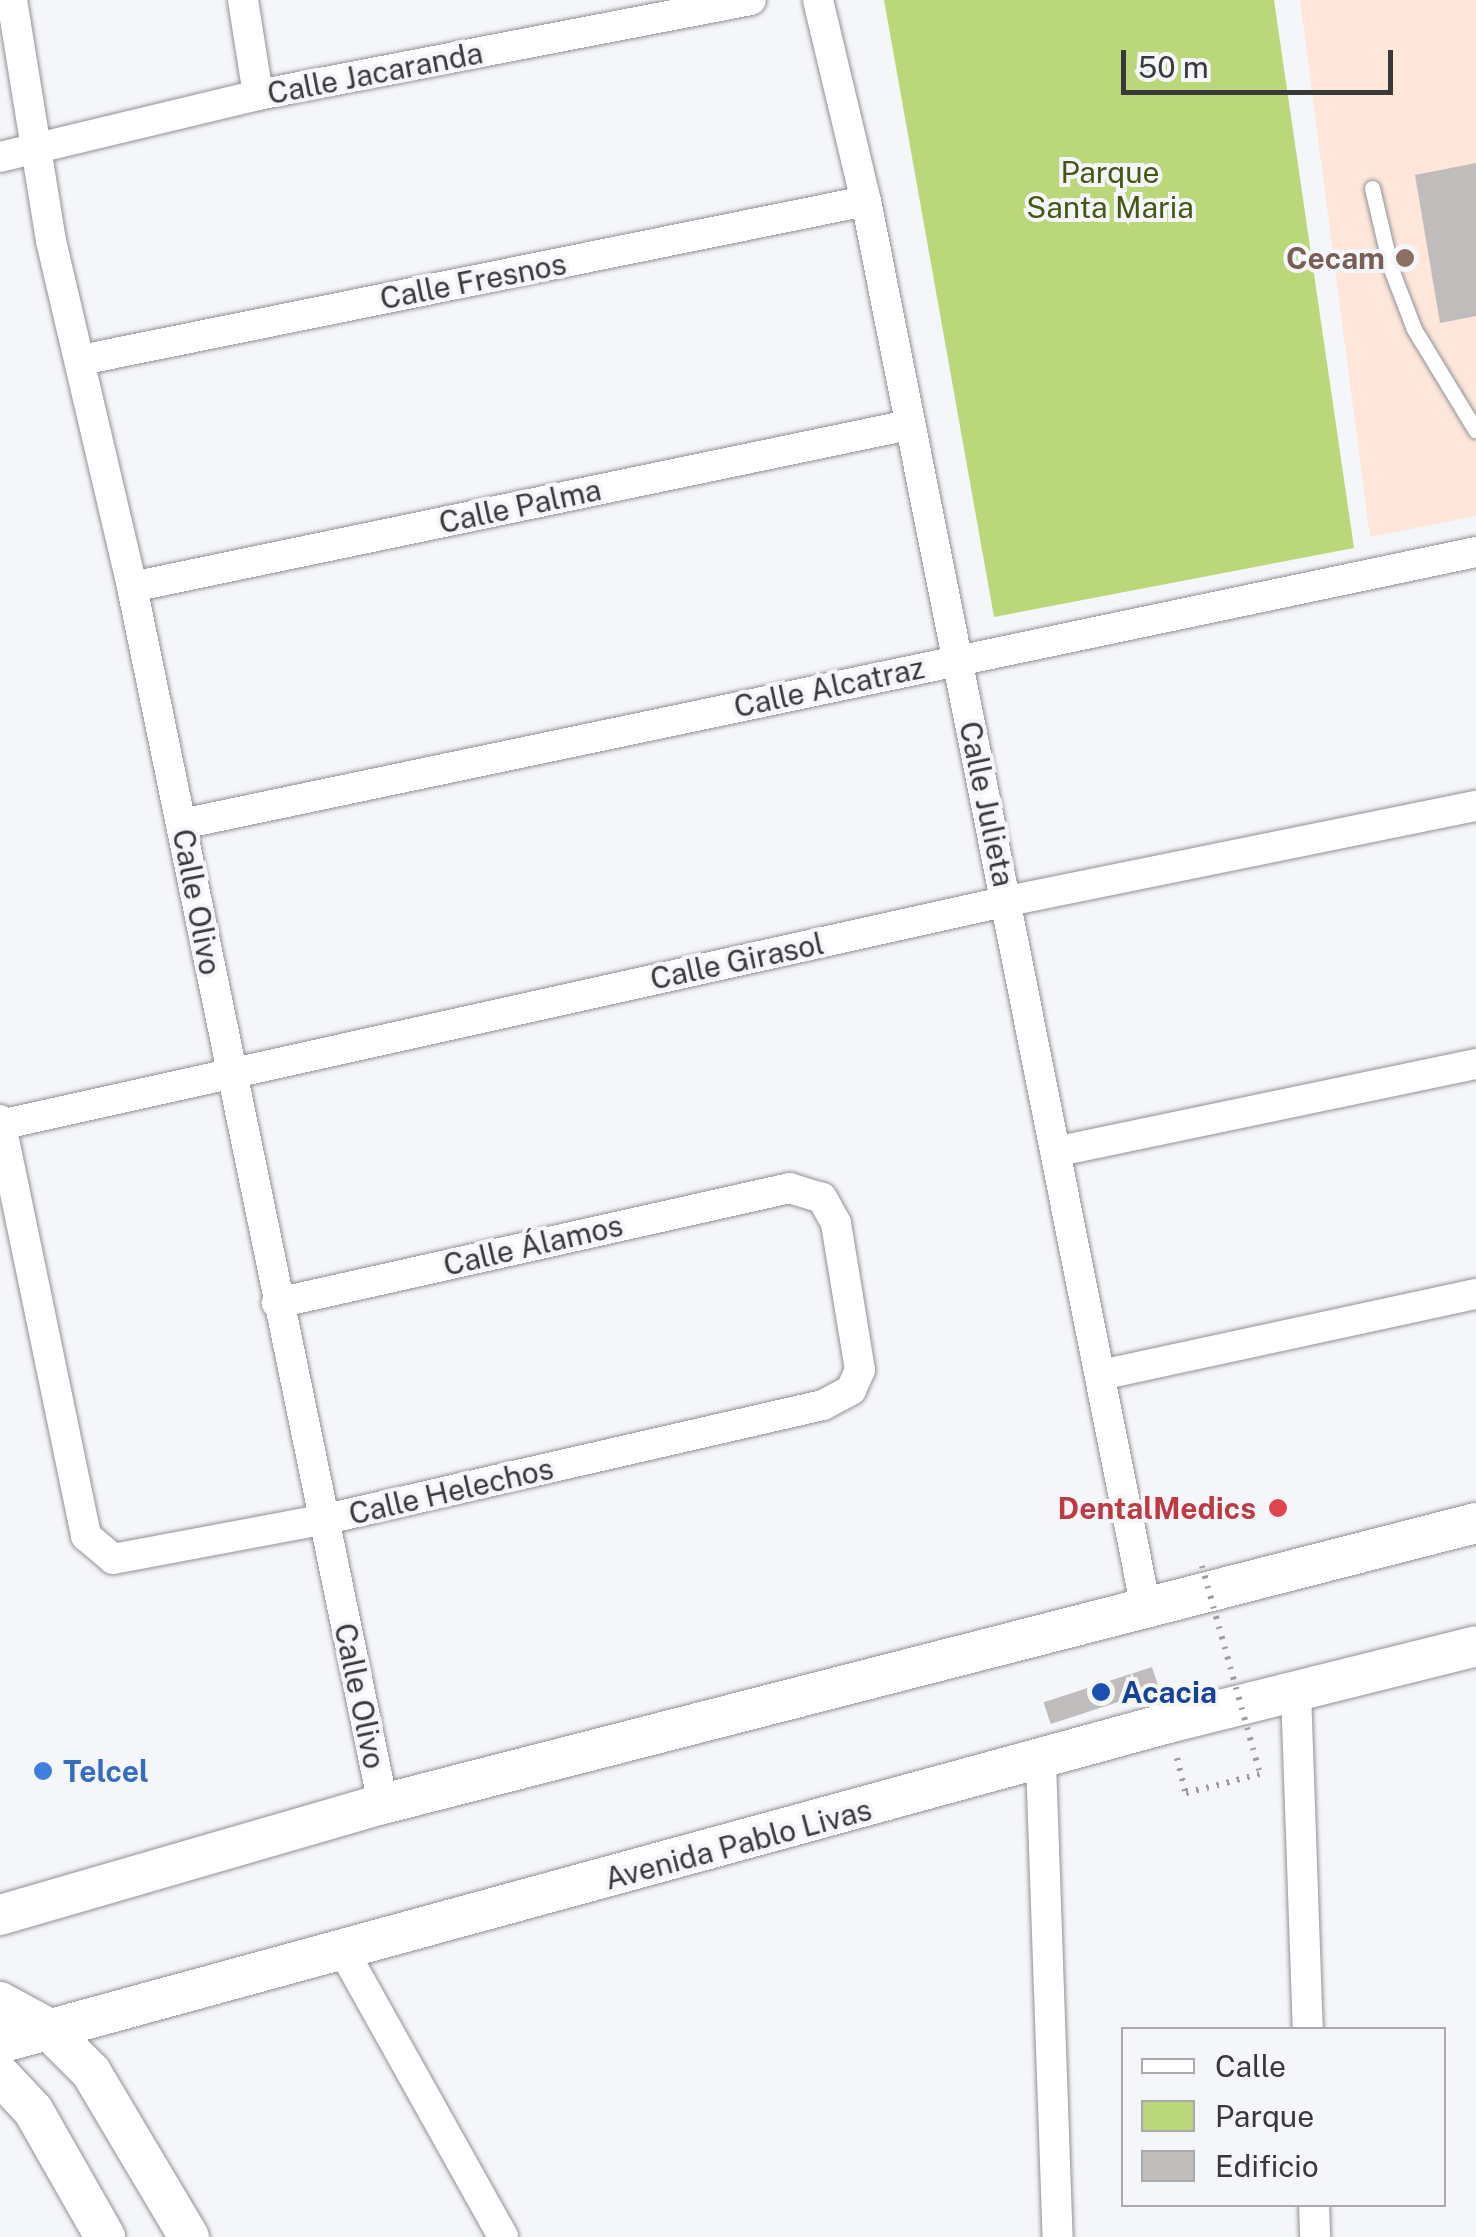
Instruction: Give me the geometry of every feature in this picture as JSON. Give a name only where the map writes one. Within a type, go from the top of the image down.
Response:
[{"type":"main road","points":[[0,1915],[383,1804],[1476,1523]]},
{"type":"main road","name":"Avenida Pablo Livas","points":[[0,2044],[46,2028],[344,1952],[1476,1646]]},
{"type":"main road","points":[[0,2002],[46,2028],[91,2072],[190,2237]]},
{"type":"main road","points":[[0,2075],[34,2110],[105,2237]]},
{"type":"street","name":"Calle Olivo","points":[[12,0],[33,149],[132,586],[276,1303],[383,1804]]},
{"type":"street","points":[[243,0],[258,95]]},
{"type":"street","points":[[643,0],[672,16]]},
{"type":"street","name":"Calle Jacaranda","points":[[0,156],[258,95],[752,0]]},
{"type":"street","name":"Calle Julieta","points":[[818,0],[866,201],[956,660],[1059,1151],[1146,1610]]},
{"type":"street","name":"Calle Fresnos","points":[[81,360],[866,201]]},
{"type":"street","name":"Calle Palma","points":[[132,586],[909,424]]},
{"type":"street","name":"Calle Alcatraz","points":[[182,824],[1476,552]]},
{"type":"street","name":"Calle Girasol","points":[[0,1123],[1008,901],[1476,806]]},
{"type":"street","points":[[1059,1151],[1476,1064]]},
{"type":"street","name":"Calle Helechos","points":[[0,1123],[86,1536],[101,1552],[126,1560],[322,1520],[823,1405]]},
{"type":"street","name":"Calle Álamos","points":[[276,1303],[790,1188],[822,1198],[836,1223],[860,1370],[851,1390],[823,1405]]},
{"type":"street","points":[[1101,1375],[1476,1294]]},
{"type":"street","points":[[1296,1692],[1308,2027]]},
{"type":"street","points":[[1042,1762],[1058,2237]]},
{"type":"street","points":[[344,1952],[503,2237]]},
{"type":"street","points":[[1314,2207],[1315,2237]]},
{"type":"lane","points":[[1372,188],[1391,269],[1414,329],[1476,431]]},
{"type":"path","points":[[1186,1793],[1260,1774],[1202,1566]]},
{"type":"shaded area","name":"Cecam","points":[[1300,0],[1476,0],[1476,516],[1370,537]]},
{"type":"green space","name":"Parque Santa Maria","points":[[884,0],[1274,0],[1354,548],[994,617]]},
{"type":"building","points":[[1476,163],[1476,316],[1440,323],[1415,175]]},
{"type":"building","name":"Acacia","points":[[1152,1667],[1159,1689],[1051,1724],[1044,1702]]},
{"type":"place","name":"Cecam","points":[[1405,258]]},
{"type":"place","name":"DentalMedics","points":[[1278,1508]]},
{"type":"place","name":"Acacia","points":[[1101,1692]]},
{"type":"place","name":"Telcel","points":[[43,1771]]}]
